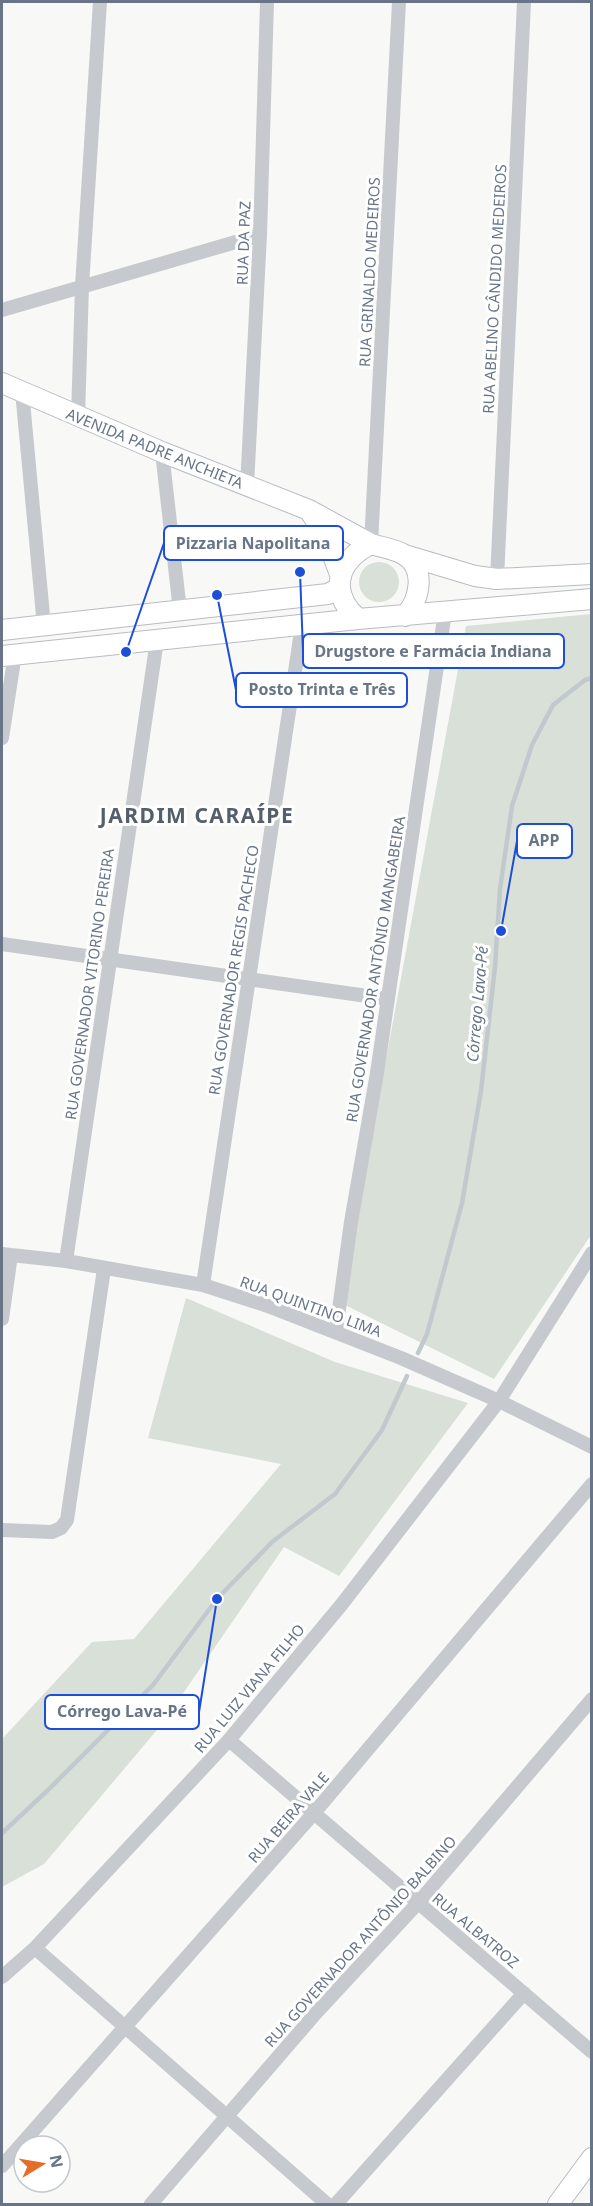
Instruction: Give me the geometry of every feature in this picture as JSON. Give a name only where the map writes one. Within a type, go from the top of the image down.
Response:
[{"type":"street","points":[[78,417],[82,286],[99,2]]},
{"type":"street","name":"RUA DA PAZ","points":[[247,486],[260,235],[267,2]]},
{"type":"street","name":"RUA GRINALDO MEDEIROS","points":[[371,544],[399,2]]},
{"type":"street","name":"RUA ABELINO CÂNDIDO MEDEIROS","points":[[497,579],[524,2]]},
{"type":"street","points":[[2,310],[260,235]]},
{"type":"street","name":"AVENIDA PADRE ANCHIETA","points":[[2,383],[162,452],[309,510],[371,544],[475,576],[497,579],[591,574]]},
{"type":"street","points":[[22,391],[44,626]]},
{"type":"street","points":[[162,452],[180,611]]},
{"type":"street","points":[[309,510],[326,537],[340,583],[343,604],[358,620]]},
{"type":"street","points":[[2,630],[327,594],[340,583],[342,570],[350,558],[371,544]]},
{"type":"street","points":[[405,555],[414,565],[419,588],[418,597],[412,609],[405,616]]},
{"type":"street","points":[[2,738],[8,655],[591,599]]},
{"type":"street","name":"RUA GOVERNADOR ANTÔNIO MANGABEIRA","points":[[336,1331],[351,1222],[378,1073],[445,612]]},
{"type":"street","name":"RUA GOVERNADOR REGIS PACHECO","points":[[203,1285],[302,625]]},
{"type":"street","name":"RUA GOVERNADOR VITORINO PEREIRA","points":[[66,1262],[157,640]]},
{"type":"street","points":[[2,944],[387,999]]},
{"type":"street","name":"RUA LUIZ VIANA FILHO","points":[[2,1977],[35,1948],[229,1740],[342,1604],[499,1401],[591,1253]]},
{"type":"street","points":[[2,1319],[6,1255]]},
{"type":"street","name":"RUA QUINTINO LIMA","points":[[6,1255],[66,1262],[203,1285],[268,1306],[336,1331],[499,1401],[591,1447]]},
{"type":"street","points":[[2,1530],[52,1532],[61,1528],[67,1520],[104,1269]]},
{"type":"street","name":"RUA BEIRA VALE","points":[[2,2166],[314,1813],[591,1484]]},
{"type":"street","name":"RUA GOVERNADOR ANTÔNIO BALBINO","points":[[151,2205],[316,2013],[418,1903],[591,1699]]},
{"type":"street","name":"RUA ALBATROZ","points":[[229,1740],[591,2052]]},
{"type":"street","points":[[35,1948],[327,2205]]},
{"type":"street","points":[[336,2205],[524,1993]]},
{"type":"street","points":[[558,2205],[591,2158]]},
{"type":"shaded area","points":[[379,562],[387,563],[393,568],[398,574],[398,590],[393,596],[387,601],[379,602],[371,601],[365,596],[360,590],[359,582],[360,574],[365,568],[371,563]]},
{"type":"shaded area","points":[[591,614],[591,1235],[494,1379],[341,1303],[466,626]]},
{"type":"shaded area","points":[[186,1298],[335,1362],[468,1403],[339,1576],[284,1547],[162,1724],[44,1864],[2,1887],[2,1739],[92,1642],[134,1639],[281,1464],[148,1438]]},
{"type":"waterway","name":"Córrego Lava-Pé","points":[[418,1353],[427,1334],[462,1203],[481,1091],[495,967],[500,889],[512,806],[532,745],[553,705],[585,680],[592,678]]},
{"type":"waterway","name":"Córrego Lava-Pé","points":[[2,1833],[153,1685],[217,1599],[272,1542],[335,1494],[382,1430],[407,1376]]},
{"type":"place","name":"Drugstore e Farmácia Indiana","points":[[300,572]]},
{"type":"place","name":"Posto Trinta e Três","points":[[217,595]]},
{"type":"place","name":"Pizzaria Napolitana","points":[[126,652]]},
{"type":"place","name":"APP","points":[[501,931]]},
{"type":"place","name":"Córrego Lava-Pé","points":[[217,1599]]},
{"type":"district","name":"JARDIM CARAÍPE","points":[[197,815]]}]
